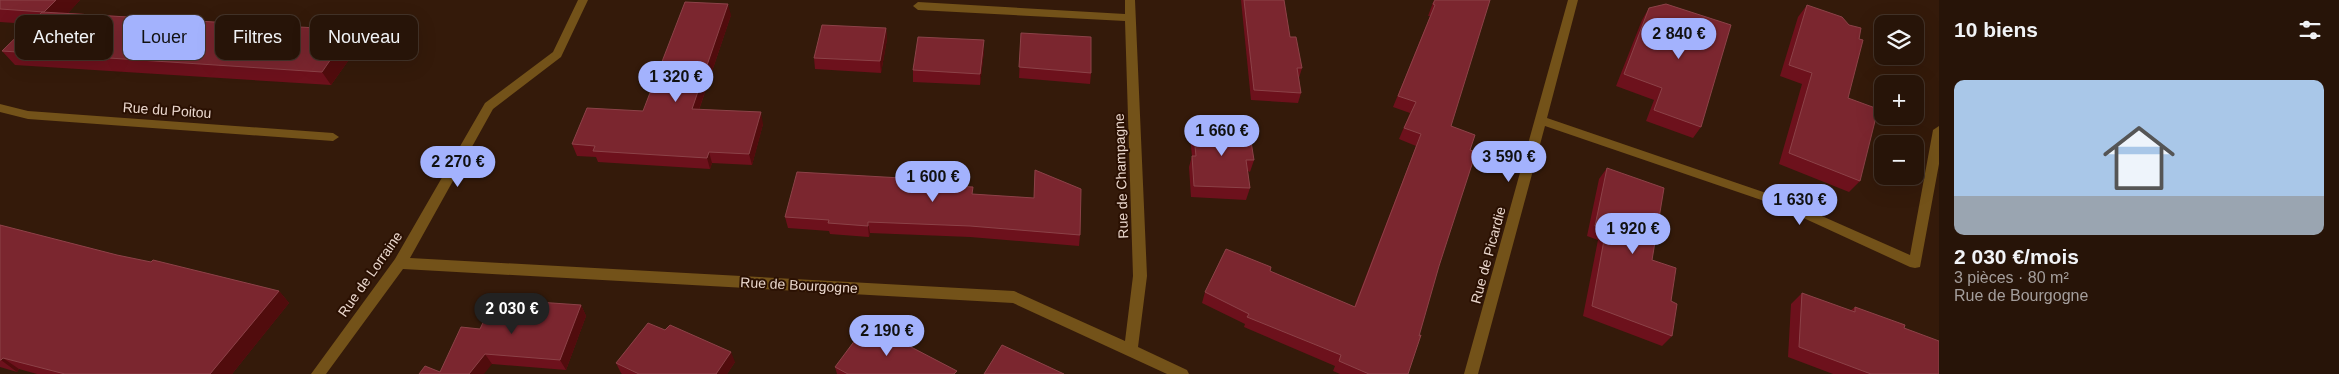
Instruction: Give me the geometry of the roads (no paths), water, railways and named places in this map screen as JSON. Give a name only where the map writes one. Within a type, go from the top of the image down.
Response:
[{"type":"street","name":"Rue de Lorraine","points":[[318,374],[400,263],[489,106],[557,54],[583,0]]},
{"type":"street","name":"Rue de Champagne","points":[[1130,0],[1140,276],[1131,351]]},
{"type":"street","name":"Rue de Picardie","points":[[1471,374],[1573,0]]},
{"type":"street","points":[[918,6],[1131,18]]},
{"type":"street","name":"Rue du Poitou","points":[[0,108],[28,115],[333,137]]},
{"type":"street","points":[[1541,120],[1777,201],[1915,263],[1939,130]]},
{"type":"street","name":"Rue de Bourgogne","points":[[400,263],[1014,297],[1182,374]]}]
